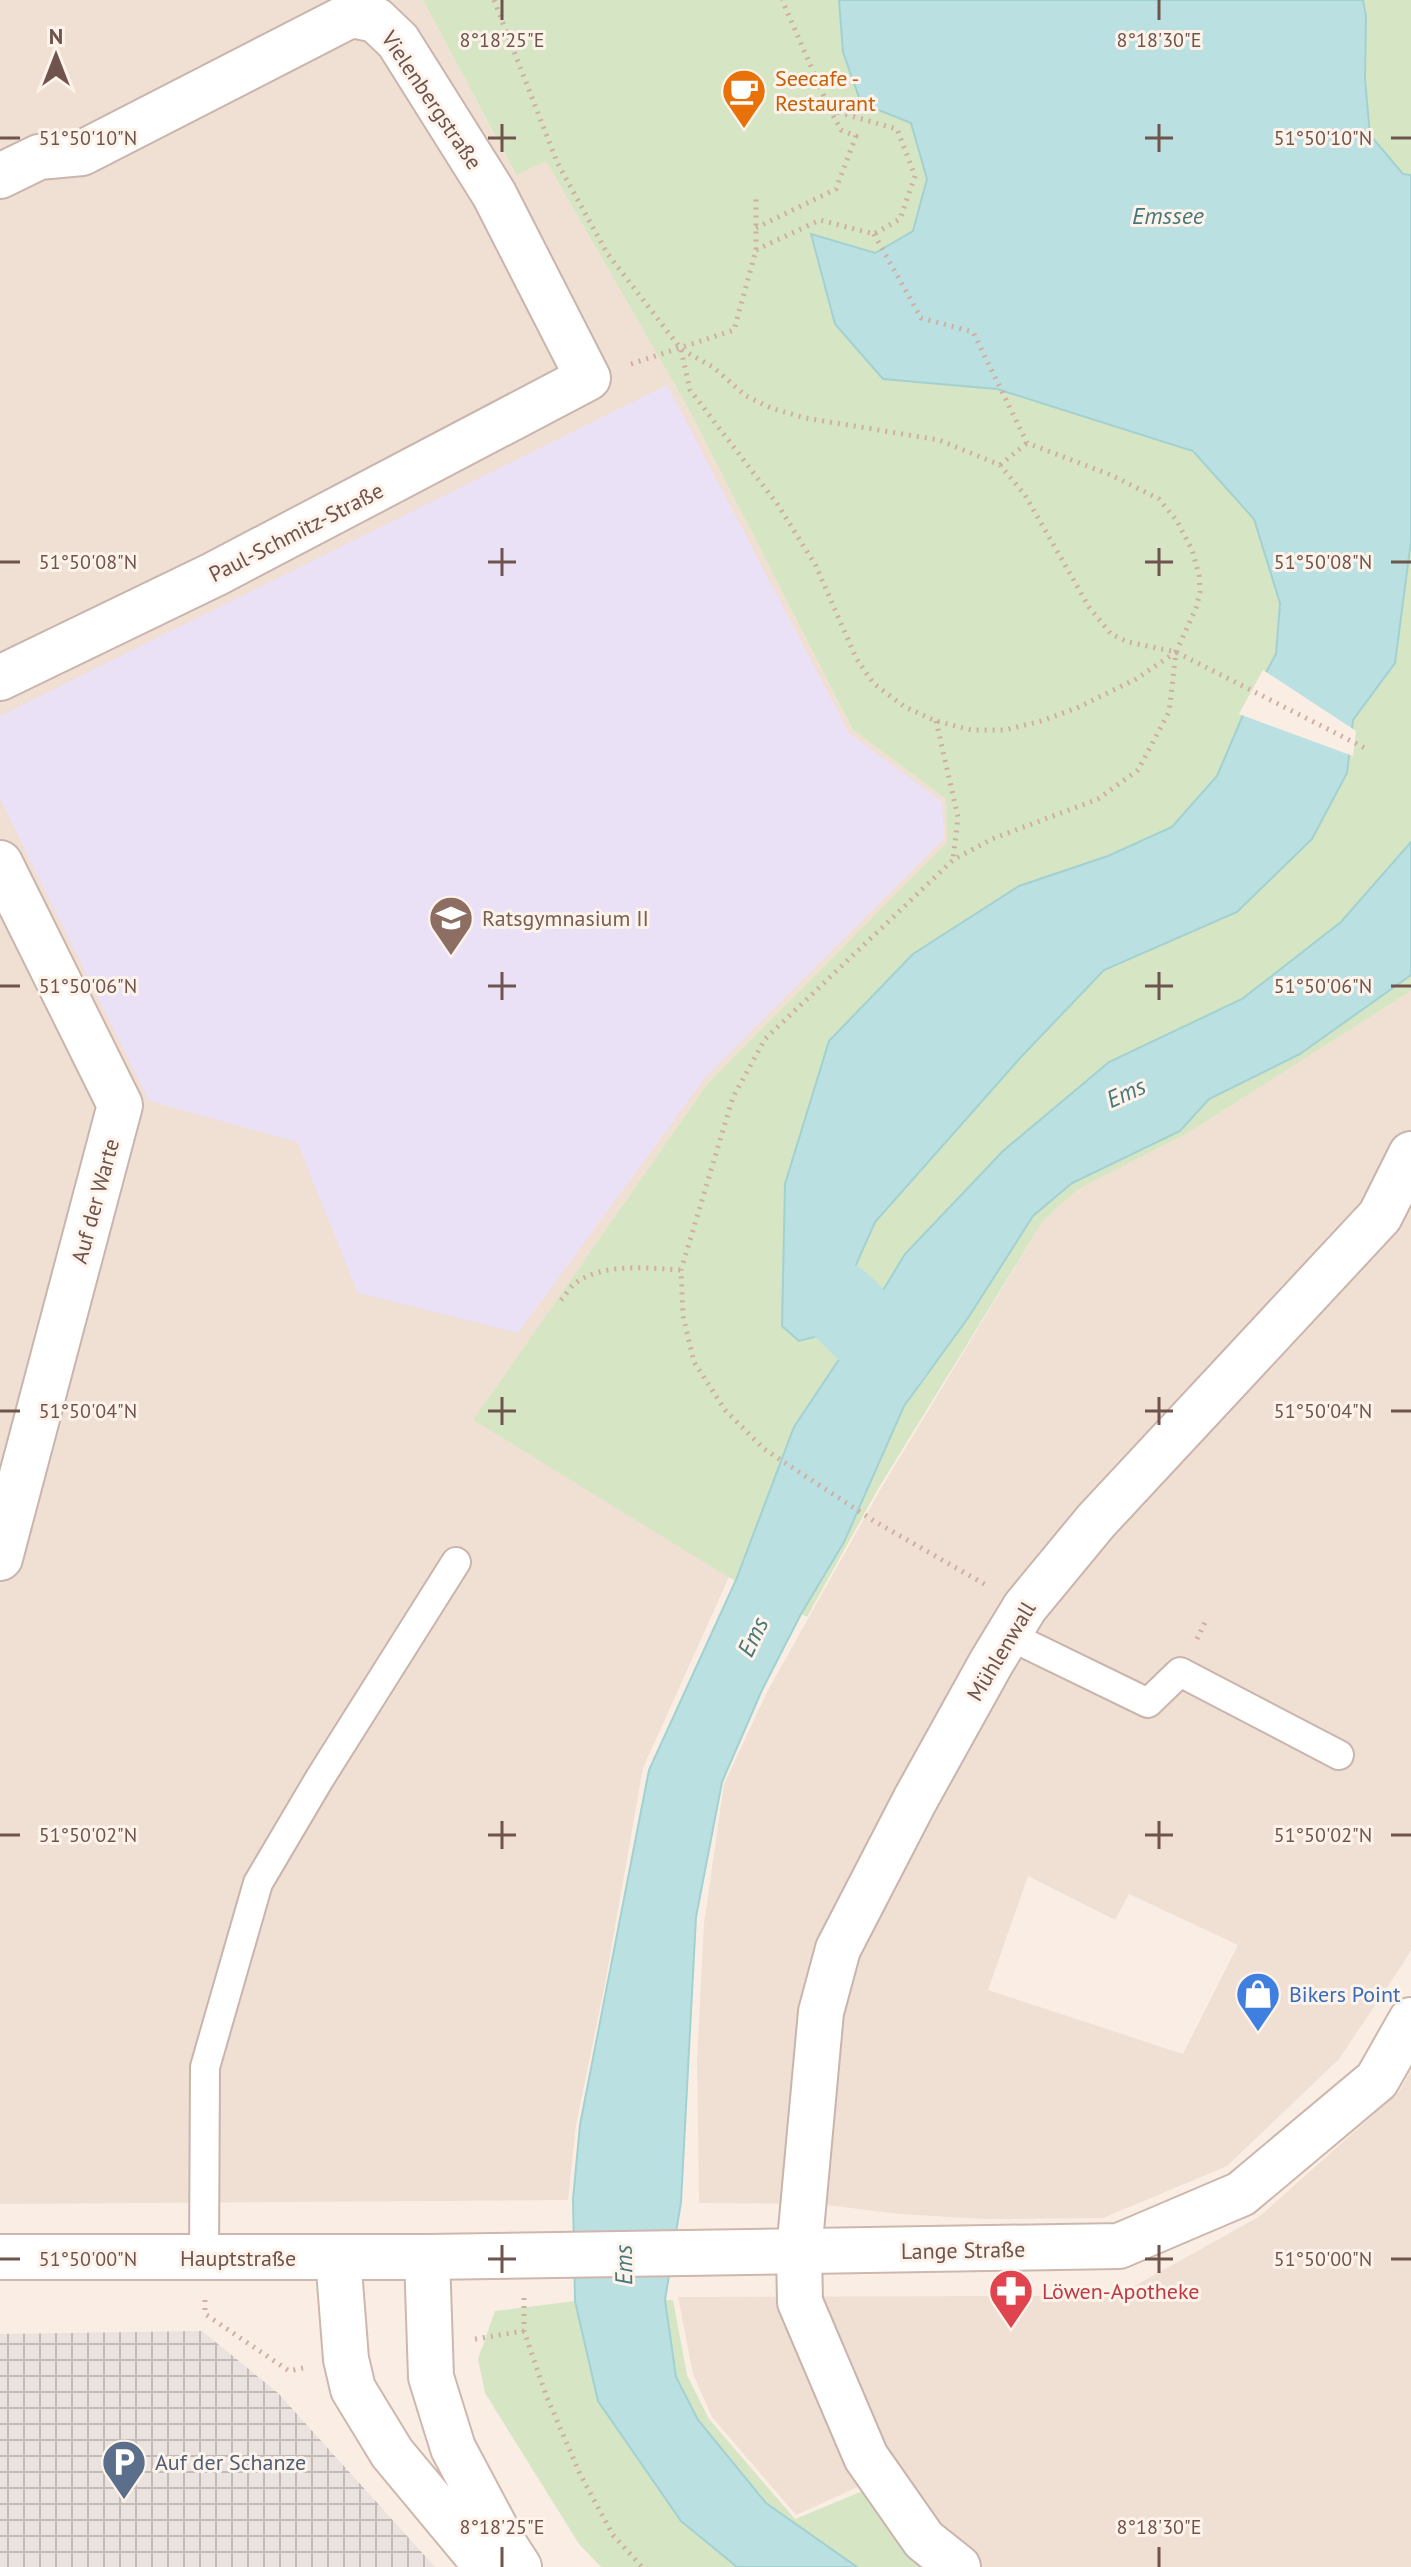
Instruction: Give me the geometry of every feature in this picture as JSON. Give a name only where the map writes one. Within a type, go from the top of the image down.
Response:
[{"type":"street","name":"Vielenbergstraße","points":[[0,176],[39,157],[82,153],[351,15],[376,20],[398,41],[494,194],[588,378]]},
{"type":"street","name":"Paul-Schmitz-Straße","points":[[0,678],[215,574],[588,378]]},
{"type":"street","name":"Auf der Warte","points":[[0,863],[120,1105],[0,1558]]},
{"type":"street","name":"Mühlenwall","points":[[958,2567],[924,2540],[866,2457],[800,2302],[799,2252],[821,2012],[838,1949],[922,1787],[1016,1621],[1096,1521],[1380,1216],[1411,1154]]},
{"type":"street","name":"Lange Straße","points":[[427,2257],[1119,2246],[1241,2194],[1377,2080],[1411,2020]]},
{"type":"street","name":"Hauptstraße","points":[[0,2257],[427,2257]]},
{"type":"street","points":[[338,2257],[346,2359],[353,2389],[392,2453],[476,2554],[492,2567]]},
{"type":"street","points":[[427,2257],[431,2377],[453,2448],[519,2567]]},
{"type":"lane","points":[[204,2259],[205,2067],[258,1883],[456,1562]]},
{"type":"lane","points":[[1016,1621],[1148,1703],[1180,1672],[1339,1755]]},
{"type":"path","points":[[494,0],[557,162],[607,253],[681,349],[713,367],[746,396],[771,408],[805,418],[939,440],[1000,465],[1025,495],[1103,627],[1128,642],[1176,652],[1365,748]]},
{"type":"path","points":[[756,228],[836,189],[856,136],[841,130],[830,110],[782,0]]},
{"type":"path","points":[[756,250],[820,220],[874,234],[900,219],[915,176],[897,129],[830,110]]},
{"type":"path","points":[[681,349],[734,330],[756,250],[756,199]]},
{"type":"path","points":[[874,234],[921,318],[973,332],[1027,443],[1111,475],[1159,499],[1177,521],[1192,550],[1200,592],[1176,652],[1169,712],[1138,770],[1098,799],[992,839],[953,860],[765,1039],[733,1097],[681,1270],[683,1316],[694,1362],[725,1410],[764,1449],[874,1521],[1016,1621]]},
{"type":"path","points":[[681,349],[690,390],[778,505],[816,566],[856,658],[873,683],[905,707],[936,721],[971,730],[1005,730],[1077,708],[1136,679],[1176,652]]},
{"type":"path","points":[[1000,465],[1027,443]]},
{"type":"path","points":[[936,721],[958,817],[953,860]]},
{"type":"path","points":[[561,1300],[573,1285],[592,1275],[617,1269],[681,1270]]},
{"type":"path","points":[[541,2256],[524,2331],[546,2395],[580,2474],[613,2535],[642,2567]]},
{"type":"shaded area","points":[[0,0],[423,0],[515,174],[546,161],[687,406],[853,730],[946,799],[948,843],[708,1083],[473,1420],[729,1577],[643,1768],[605,1984],[576,2125],[568,2200],[0,2204]]},
{"type":"shaded area","name":"Ratsgymnasium II","points":[[667,385],[849,733],[942,802],[944,838],[707,1075],[518,1333],[358,1293],[297,1142],[149,1101],[0,799],[0,716]]},
{"type":"shaded area","points":[[1411,991],[1411,1950],[1339,2059],[1227,2166],[1103,2218],[984,2219],[900,2214],[818,2204],[699,2203],[697,2059],[704,1924],[724,1784],[767,1692],[880,1490],[1043,1221],[1077,1190],[1188,1133]],"holes":[[[1028,1876],[1115,1920],[1129,1894],[1238,1945],[1183,2054],[988,1990]]]},
{"type":"shaded area","points":[[1411,2070],[1411,2567],[963,2567],[882,2476],[796,2515],[712,2417],[693,2374],[678,2297],[1052,2296],[1131,2288],[1260,2216],[1399,2092]]},
{"type":"shaded area","points":[[202,2331],[278,2393],[435,2567],[0,2567],[0,2334]]},
{"type":"green space","points":[[423,0],[1411,0],[1411,991],[1188,1133],[1077,1190],[1043,1221],[878,1489],[807,1617],[728,1577],[473,1420],[708,1083],[947,843],[946,799],[853,730],[687,406],[546,161],[516,175]]},
{"type":"green space","points":[[673,2300],[687,2375],[709,2419],[795,2519],[870,2488],[939,2567],[601,2567],[579,2544],[485,2393],[478,2359],[495,2311],[575,2301]]},
{"type":"water","name":"Emssee","points":[[839,0],[1363,0],[1370,135],[1403,174],[1411,175],[1411,541],[1395,663],[1353,720],[1347,773],[1312,839],[1237,912],[1104,970],[1021,1057],[875,1222],[839,1303],[818,1336],[799,1341],[782,1326],[785,1184],[829,1041],[913,954],[1019,886],[1108,856],[1172,827],[1217,776],[1243,715],[1276,654],[1280,603],[1254,519],[1193,451],[997,389],[883,379],[835,324],[811,234],[875,253],[913,231],[927,179],[911,123],[861,103],[843,52]]},
{"type":"water","name":"Ems","points":[[1411,842],[1411,975],[1300,1054],[1209,1099],[1180,1131],[1072,1183],[1033,1216],[968,1318],[904,1406],[844,1542],[801,1614],[762,1690],[722,1782],[696,1917],[681,2202],[665,2300],[676,2377],[698,2420],[766,2503],[857,2567],[737,2567],[681,2521],[598,2401],[575,2301],[573,2199],[580,2125],[649,1770],[736,1580],[794,1427],[905,1254],[1003,1151],[1109,1062],[1242,999],[1341,922]]},
{"type":"pier","points":[[1263,670],[1356,731],[1353,756],[1239,714]]},
{"type":"waterway","points":[[839,1303],[891,1354]]},
{"type":"place","name":"Seecafe - Restaurant","points":[[744,130]]},
{"type":"place","name":"Ratsgymnasium II","points":[[451,957]]},
{"type":"place","name":"Bikers Point","points":[[1258,2033]]},
{"type":"place","name":"Löwen-Apotheke","points":[[1011,2330]]},
{"type":"place","name":"Auf der Schanze","points":[[124,2501]]}]
